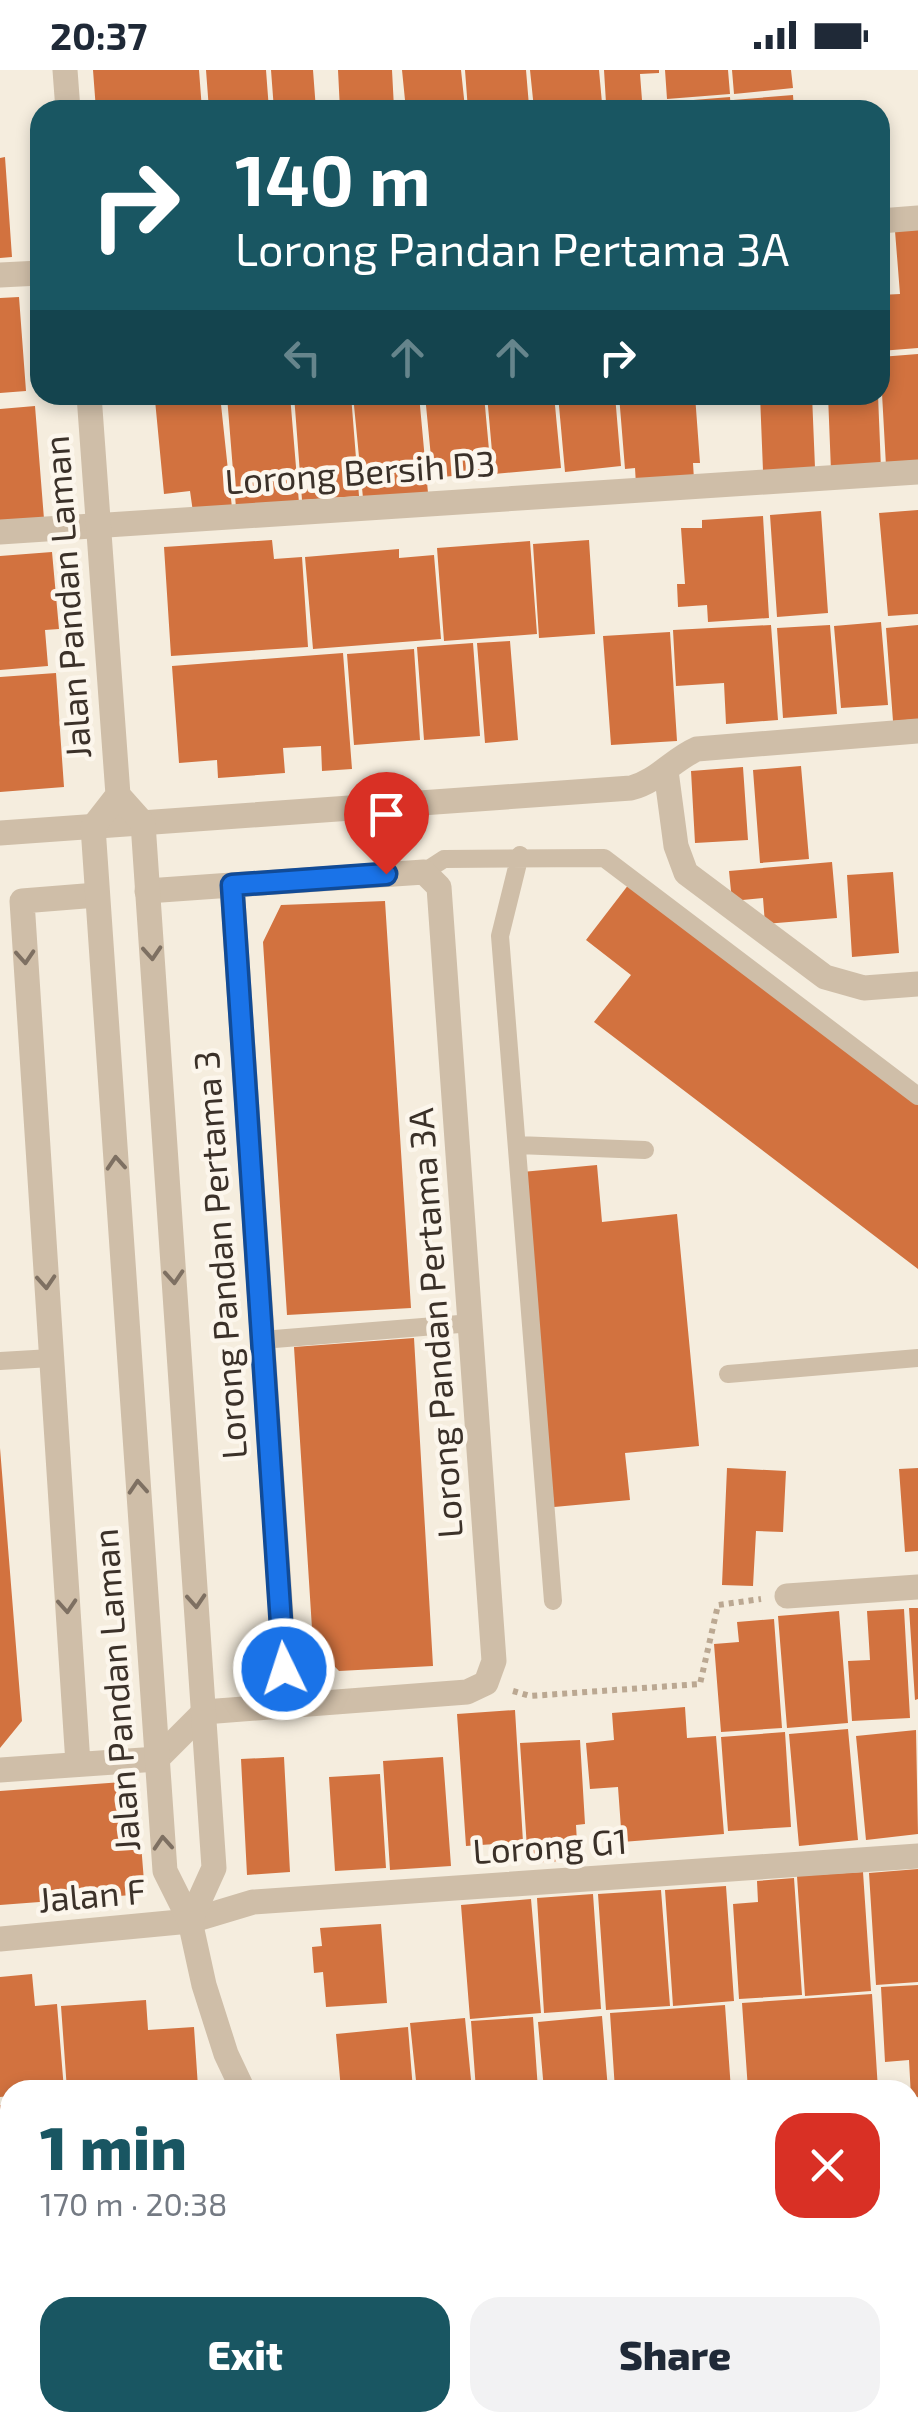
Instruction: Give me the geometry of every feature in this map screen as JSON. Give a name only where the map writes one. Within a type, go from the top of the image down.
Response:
[{"type":"street","points":[[65,70],[67,100]]},
{"type":"street","points":[[890,220],[918,218]]},
{"type":"street","points":[[0,275],[30,274]]},
{"type":"street","name":"Jalan Pandan Laman","points":[[90,405],[118,795],[142,823]]},
{"type":"street","name":"Lorong Bersih D3","points":[[0,532],[918,472]]},
{"type":"street","points":[[0,834],[631,788],[651,783],[679,757],[697,749],[918,731]]},
{"type":"street","points":[[666,771],[676,846],[686,872],[824,977],[864,988],[918,984]]},
{"type":"street","name":"Jalan Pandan Laman","points":[[118,795],[93,827],[165,1871],[190,1921],[209,2002],[240,2080]]},
{"type":"street","points":[[142,823],[214,1868],[190,1921]]},
{"type":"street","points":[[147,891],[424,872]]},
{"type":"street","name":"Lorong Pandan Pertama 3A","points":[[424,872],[440,887],[494,1661],[486,1682]]},
{"type":"street","name":"Lorong Pandan Pertama 3","points":[[232,885],[286,1706]]},
{"type":"street","points":[[78,1764],[51,1358],[11,902],[97,895]]},
{"type":"street","points":[[787,1596],[918,1588]]},
{"type":"street","points":[[0,1770],[157,1758],[204,1712],[467,1692],[486,1682]]},
{"type":"street","name":"Lorong G1","points":[[190,1921],[252,1902],[918,1856]]},
{"type":"street","name":"Jalan F","points":[[0,1939],[190,1921]]},
{"type":"lane","points":[[424,872],[444,859],[520,855],[604,858],[918,1096]]},
{"type":"lane","points":[[520,855],[500,936],[554,1601]]},
{"type":"lane","points":[[517,1144],[645,1150]]},
{"type":"lane","points":[[262,1340],[472,1323]]},
{"type":"lane","points":[[0,1361],[51,1358]]},
{"type":"lane","points":[[728,1374],[918,1358]]},
{"type":"path","points":[[486,1682],[530,1696],[700,1684],[718,1605],[787,1596]]},
{"type":"building","points":[[93,70],[199,70],[201,100],[95,100]]},
{"type":"building","points":[[206,70],[266,70],[268,100],[208,100]]},
{"type":"building","points":[[271,70],[313,70],[315,100],[273,100]]},
{"type":"building","points":[[338,70],[392,70],[394,100],[340,100]]},
{"type":"building","points":[[402,70],[461,70],[464,100],[405,100]]},
{"type":"building","points":[[465,70],[526,70],[528,100],[467,100]]},
{"type":"building","points":[[530,70],[599,70],[602,100],[533,100]]},
{"type":"building","points":[[604,70],[659,70],[640,74],[642,100],[606,100]]},
{"type":"building","points":[[665,70],[728,70],[730,94],[667,99]]},
{"type":"building","points":[[732,70],[791,70],[793,88],[734,94]]},
{"type":"building","points":[[793,95],[793,100],[733,100]]},
{"type":"building","points":[[5,157],[12,257],[0,258],[0,158]]},
{"type":"building","points":[[918,229],[918,348],[890,350],[890,294],[900,294],[895,231]]},
{"type":"building","points":[[19,297],[26,391],[0,393],[0,298]]},
{"type":"building","points":[[918,354],[918,464],[886,466],[883,405],[890,405],[890,356]]},
{"type":"building","points":[[155,405],[221,405],[232,508],[193,512],[190,491],[164,494]]},
{"type":"building","points":[[228,405],[291,405],[299,503],[236,508]]},
{"type":"building","points":[[295,405],[352,405],[359,496],[302,500]]},
{"type":"building","points":[[354,405],[420,405],[428,493],[363,498]]},
{"type":"building","points":[[426,405],[485,405],[491,472],[433,478]]},
{"type":"building","points":[[488,405],[555,405],[561,468],[494,474]]},
{"type":"building","points":[[559,405],[616,405],[621,466],[565,472]]},
{"type":"building","points":[[620,405],[696,405],[700,463],[693,463],[694,480],[636,485],[635,468],[625,469]]},
{"type":"building","points":[[760,405],[812,405],[815,468],[763,471]]},
{"type":"building","points":[[828,405],[878,405],[881,469],[831,471]]},
{"type":"building","points":[[35,406],[44,519],[0,522],[0,409]]},
{"type":"building","points":[[918,510],[918,614],[888,616],[879,513]]},
{"type":"building","points":[[821,511],[828,613],[777,617],[770,515]]},
{"type":"building","points":[[763,516],[769,618],[708,622],[707,605],[678,607],[677,584],[685,584],[681,528],[702,528],[702,520]]},
{"type":"building","points":[[272,540],[274,559],[302,557],[308,647],[171,656],[164,547]]},
{"type":"building","points":[[589,540],[595,634],[539,638],[533,544]]},
{"type":"building","points":[[530,541],[537,634],[444,641],[437,548]]},
{"type":"building","points":[[399,549],[399,558],[434,555],[441,639],[313,649],[305,557]]},
{"type":"building","points":[[52,552],[59,629],[45,630],[48,666],[0,670],[0,556]]},
{"type":"building","points":[[881,622],[888,705],[841,708],[834,626]]},
{"type":"building","points":[[771,625],[778,720],[726,724],[724,683],[676,686],[673,630]]},
{"type":"building","points":[[830,625],[837,714],[783,718],[777,628]]},
{"type":"building","points":[[918,625],[918,719],[893,721],[886,628]]},
{"type":"building","points":[[670,632],[677,741],[611,745],[603,636]]},
{"type":"building","points":[[510,641],[518,740],[485,743],[477,643]]},
{"type":"building","points":[[473,643],[480,736],[424,740],[417,647]]},
{"type":"building","points":[[414,649],[420,740],[354,745],[347,654]]},
{"type":"building","points":[[343,653],[352,769],[322,771],[321,746],[283,748],[285,773],[218,778],[217,760],[179,763],[172,666]]},
{"type":"building","points":[[56,673],[64,787],[0,792],[0,677]]},
{"type":"building","points":[[801,766],[809,859],[760,863],[753,770]]},
{"type":"building","points":[[743,767],[748,840],[695,843],[691,771]]},
{"type":"building","points":[[832,862],[837,918],[765,924],[763,898],[732,901],[729,871]]},
{"type":"building","points":[[893,872],[899,953],[852,957],[847,875]]},
{"type":"building","points":[[629,884],[918,1105],[918,1269],[594,1022],[631,975],[586,940]]},
{"type":"building","points":[[385,901],[411,1308],[287,1315],[263,942],[281,905]]},
{"type":"building","points":[[597,1165],[602,1222],[677,1214],[699,1446],[625,1453],[630,1500],[554,1507],[522,1172]]},
{"type":"building","points":[[414,1338],[433,1666],[339,1671],[313,1644],[294,1347]]},
{"type":"building","points":[[0,1448],[22,1721],[0,1748]]},
{"type":"building","points":[[727,1468],[786,1471],[783,1532],[756,1531],[753,1586],[722,1585]]},
{"type":"building","points":[[918,1468],[918,1551],[905,1552],[899,1469]]},
{"type":"building","points":[[909,1608],[918,1608],[915,1700]]},
{"type":"building","points":[[904,1609],[910,1718],[852,1721],[848,1661],[870,1660],[867,1611]]},
{"type":"building","points":[[839,1611],[848,1723],[787,1728],[778,1616]]},
{"type":"building","points":[[774,1619],[782,1728],[721,1732],[714,1644],[739,1642],[737,1622]]},
{"type":"building","points":[[685,1707],[687,1738],[716,1736],[724,1834],[622,1842],[618,1787],[590,1789],[586,1743],[614,1740],[612,1713]]},
{"type":"building","points":[[515,1710],[523,1842],[466,1846],[457,1714]]},
{"type":"building","points":[[848,1729],[858,1840],[799,1846],[789,1734]]},
{"type":"building","points":[[916,1730],[918,1834],[866,1840],[856,1736]]},
{"type":"building","points":[[785,1732],[791,1827],[728,1831],[721,1737]]},
{"type":"building","points":[[580,1740],[585,1824],[576,1825],[578,1860],[528,1863],[520,1743]]},
{"type":"building","points":[[284,1757],[290,1872],[247,1875],[241,1759]]},
{"type":"building","points":[[443,1757],[451,1866],[390,1870],[383,1761]]},
{"type":"building","points":[[380,1774],[386,1868],[335,1871],[329,1777]]},
{"type":"building","points":[[136,1781],[145,1894],[0,1905],[0,1791]]},
{"type":"building","points":[[918,1869],[918,1982],[876,1985],[869,1873]]},
{"type":"building","points":[[863,1872],[871,1991],[805,1996],[797,1876]]},
{"type":"building","points":[[794,1878],[802,1995],[739,1999],[733,1904],[758,1902],[757,1881]]},
{"type":"building","points":[[726,1886],[734,2001],[673,2006],[665,1890]]},
{"type":"building","points":[[661,1890],[670,2006],[606,2010],[598,1894]]},
{"type":"building","points":[[593,1894],[601,2009],[544,2013],[537,1898]]},
{"type":"building","points":[[531,1899],[541,2013],[470,2019],[461,1905]]},
{"type":"building","points":[[381,1924],[387,2003],[326,2007],[323,1972],[314,1973],[312,1947],[322,1946],[320,1928]]},
{"type":"building","points":[[32,1974],[35,2006],[57,2004],[63,2080],[0,2080],[0,1977]]},
{"type":"building","points":[[918,1985],[918,2080],[910,2080],[909,2060],[885,2062],[881,1987]]},
{"type":"building","points":[[872,1994],[877,2080],[747,2080],[742,2003]]},
{"type":"building","points":[[146,2000],[148,2030],[194,2027],[198,2080],[66,2080],[61,2006]]},
{"type":"building","points":[[725,2005],[730,2080],[614,2080],[610,2013]]},
{"type":"building","points":[[602,2016],[607,2080],[543,2080],[538,2022]]},
{"type":"building","points":[[533,2017],[537,2080],[475,2080],[471,2021]]},
{"type":"building","points":[[465,2018],[471,2080],[416,2080],[410,2023]]},
{"type":"building","points":[[408,2027],[412,2080],[340,2080],[336,2034]]},
{"type":"route","points":[[284,1669],[232,885],[386,874]]}]
